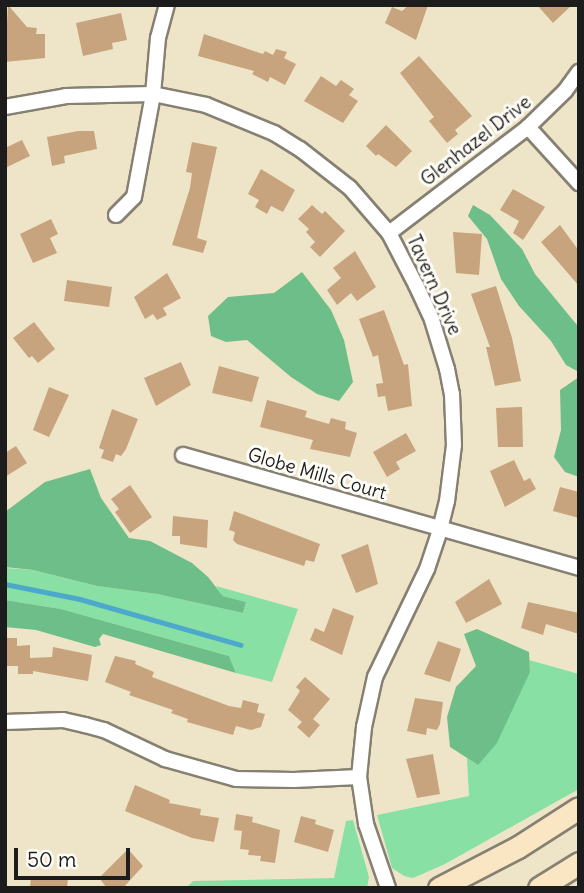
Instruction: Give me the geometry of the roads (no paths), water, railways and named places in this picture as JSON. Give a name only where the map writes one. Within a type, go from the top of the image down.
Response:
[{"type":"main road","points":[[439,888],[518,847],[579,808]]},
{"type":"main road","points":[[539,888],[579,863]]},
{"type":"street","points":[[116,215],[134,197],[153,94],[158,38],[167,5]]},
{"type":"street","name":"Glenhazel Drive","points":[[389,233],[528,127],[565,91],[579,72]]},
{"type":"street","name":"Tavern Drive","points":[[5,107],[66,96],[153,94],[206,106],[274,133],[300,149],[349,188],[389,233],[432,320],[452,394],[454,445],[447,501],[427,569],[375,677],[364,727],[359,777],[366,824],[388,888]]},
{"type":"street","points":[[528,127],[579,183]]},
{"type":"street","name":"Globe Mills Court","points":[[183,455],[579,568]]},
{"type":"street","points":[[5,722],[63,720],[85,725],[104,730],[165,759],[236,779],[281,781],[359,777]]},
{"type":"waterway","points":[[5,584],[80,599],[241,645]]}]
